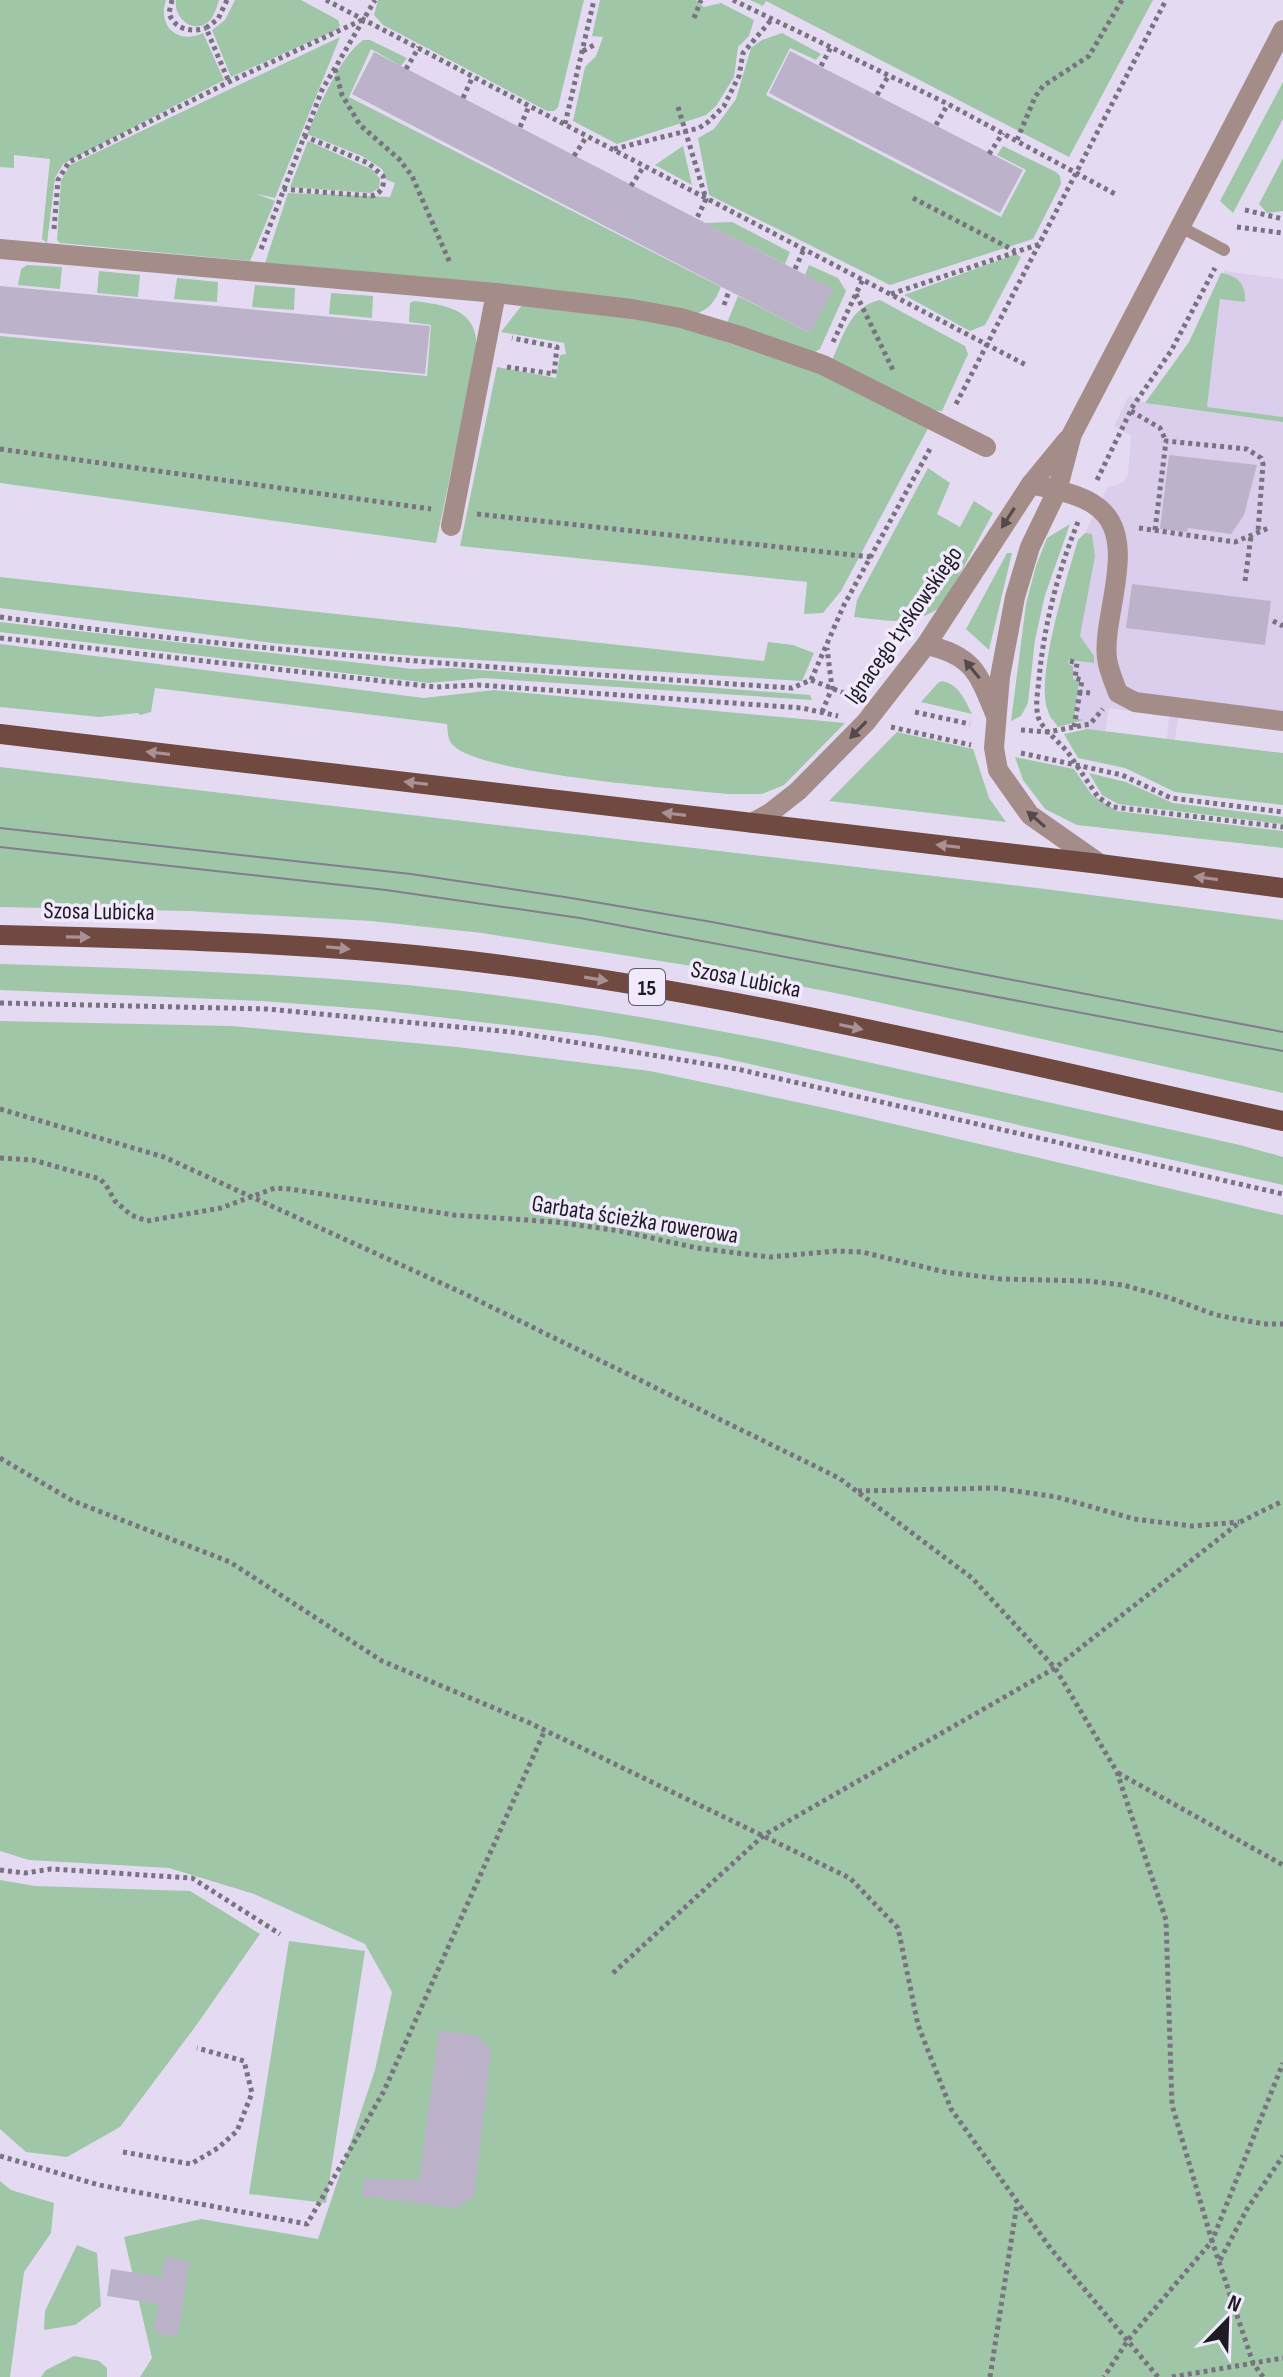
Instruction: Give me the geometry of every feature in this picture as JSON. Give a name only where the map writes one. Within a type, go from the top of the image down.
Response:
[{"type":"main road","points":[[0,734],[1283,888]]},
{"type":"main road","name":"Szosa Lubicka","points":[[0,935],[293,943],[501,965],[805,1017],[1283,1121]]},
{"type":"street","name":"Ignacego Łyskowskiego","points":[[752,823],[784,803],[866,722],[926,645],[1031,484],[1072,434],[1283,30]]},
{"type":"street","points":[[0,249],[469,290],[632,309],[681,318],[823,365],[986,447]]},
{"type":"street","points":[[451,526],[496,293]]},
{"type":"street","name":"Ignacego Łyskowskiego","points":[[1072,434],[1057,491],[1030,547],[1015,597],[996,716],[994,748],[998,770],[1030,815],[1100,864]]},
{"type":"street","points":[[1031,484],[1087,501],[1104,513],[1124,552],[1106,657],[1118,693],[1135,702],[1283,721]]},
{"type":"street","points":[[926,645],[953,652],[972,666],[979,675],[996,716]]},
{"type":"lane","points":[[1179,226],[1224,250]]},
{"type":"path","points":[[172,0],[169,13],[175,23],[189,30],[206,28],[220,15],[227,0]]},
{"type":"path","points":[[326,0],[1028,366]]},
{"type":"path","points":[[253,270],[322,90],[375,0]]},
{"type":"path","points":[[565,124],[594,0]]},
{"type":"path","points":[[694,18],[701,0]]},
{"type":"path","points":[[733,0],[948,104],[1117,195]]},
{"type":"path","points":[[1017,140],[1035,97],[1043,86],[1089,56],[1122,0]]},
{"type":"path","points":[[811,680],[844,605],[988,344],[1166,0]]},
{"type":"path","points":[[69,162],[364,19]]},
{"type":"path","points":[[614,149],[699,128],[708,122],[724,106],[739,76],[743,53],[772,19]]},
{"type":"path","points":[[206,28],[229,82]]},
{"type":"path","points":[[582,52],[594,45]]},
{"type":"path","points":[[406,69],[419,47]]},
{"type":"path","points":[[821,66],[831,47]]},
{"type":"path","points":[[335,68],[342,95],[360,125],[399,159],[412,176],[453,270],[469,290]]},
{"type":"path","points":[[877,95],[889,75]]},
{"type":"path","points":[[463,98],[473,76]]},
{"type":"path","points":[[936,125],[948,104]]},
{"type":"path","points":[[520,127],[529,106]]},
{"type":"path","points":[[678,107],[706,199],[697,218]]},
{"type":"path","points":[[989,154],[1003,133]]},
{"type":"path","points":[[283,189],[371,196],[384,185],[383,176],[368,163],[304,136]]},
{"type":"path","points":[[574,156],[587,136]]},
{"type":"path","points":[[631,186],[644,166]]},
{"type":"path","points":[[913,198],[1017,252]]},
{"type":"path","points":[[1245,210],[1283,219]]},
{"type":"path","points":[[1237,227],[1283,233]]},
{"type":"path","points":[[890,294],[1040,244]]},
{"type":"path","points":[[795,269],[804,249]]},
{"type":"path","points":[[823,365],[863,279]]},
{"type":"path","points":[[856,294],[912,408]]},
{"type":"path","points":[[483,363],[554,374],[557,347],[488,334]]},
{"type":"path","points":[[1131,411],[1160,428],[1166,441],[1155,530]]},
{"type":"path","points":[[1166,441],[1247,449],[1261,458],[1258,532]]},
{"type":"path","points":[[1134,527],[1235,542],[1271,527]]},
{"type":"path","points":[[1245,581],[1251,535]]},
{"type":"path","points":[[0,617],[309,653],[441,664],[792,688],[811,680],[862,701]]},
{"type":"path","points":[[1273,621],[1283,626]]},
{"type":"path","points":[[0,638],[435,687],[494,686],[802,708],[847,717]]},
{"type":"path","points":[[822,712],[832,688],[826,645]]},
{"type":"path","points":[[1074,727],[1080,692]]},
{"type":"path","points":[[1012,730],[1048,732],[1090,724],[1118,693]]},
{"type":"path","points":[[915,712],[970,724]]},
{"type":"path","points":[[905,730],[970,744]]},
{"type":"path","points":[[1048,732],[1078,765],[1098,797],[1113,807],[1283,827]]},
{"type":"path","points":[[1014,752],[1122,775],[1171,798],[1283,812]]},
{"type":"path","points":[[0,1003],[267,1009],[512,1032],[737,1069],[1283,1194]]},
{"type":"path","points":[[0,1109],[164,1157],[465,1294],[839,1478],[972,1578],[1055,1668],[1117,1772],[1166,1920],[1172,2105],[1212,2241],[1253,2363],[1263,2377]]},
{"type":"path","name":"Garbata ścieżka rowerowa","points":[[0,1158],[33,1160],[100,1179],[115,1201],[131,1215],[147,1221],[221,1208],[275,1188],[290,1189],[454,1215],[556,1222],[620,1231],[697,1248],[755,1255],[862,1252],[945,1272],[1001,1279],[1123,1285],[1216,1315],[1264,1324],[1283,1324]]},
{"type":"path","points":[[0,1458],[73,1501],[230,1562],[382,1661],[545,1730],[850,1878],[898,1928],[918,2025],[951,2109],[1051,2249],[1158,2377]]},
{"type":"path","points":[[856,1491],[995,1488],[1057,1497],[1134,1519],[1192,1526],[1240,1522]]},
{"type":"path","points":[[613,1973],[764,1835],[1055,1668],[1240,1522],[1283,1501]]},
{"type":"path","points":[[2,2155],[99,2185],[307,2224],[384,2091],[545,1730]]},
{"type":"path","points":[[1117,1772],[1283,1865]]},
{"type":"path","points":[[0,1870],[25,1873],[51,1869],[192,1878],[280,1934]]},
{"type":"path","points":[[123,2152],[191,2164],[218,2148],[237,2131],[252,2093],[244,2061],[197,2048]]},
{"type":"path","points":[[1104,2377],[1128,2340],[1212,2241],[1283,2063]]},
{"type":"path","points":[[1220,2260],[1247,2209],[1283,2156]]},
{"type":"path","points":[[990,2377],[1017,2203]]},
{"type":"path","points":[[1172,2377],[1283,2358]]},
{"type":"shaded area","points":[[1224,271],[1283,279],[1283,417],[1207,407]]},
{"type":"shaded area","points":[[1129,395],[1145,403],[1283,422],[1283,728],[1178,718],[1175,740],[1167,739],[1169,717],[1109,708],[1105,732],[1082,729],[1078,723],[1083,721],[1074,718],[1079,682],[1073,679],[1069,659],[1093,663],[1094,656],[1080,636],[1092,535],[1085,533],[1107,488],[1124,482],[1128,474],[1131,436],[1114,426]]},
{"type":"green space","points":[[0,0],[166,0],[164,18],[167,25],[185,37],[203,33],[224,80],[63,164],[55,178],[47,243],[42,239],[50,159],[14,155],[14,168],[0,167]]},
{"type":"green space","points":[[176,0],[219,0],[211,19],[205,24],[193,26],[178,14]]},
{"type":"green space","points":[[235,0],[301,0],[338,20],[340,26],[231,77],[212,30],[225,20]]},
{"type":"green space","points":[[378,0],[584,0],[558,107],[547,111],[383,25],[374,15]]},
{"type":"green space","points":[[600,0],[696,0],[704,7],[721,3],[754,20],[749,36],[738,47],[734,77],[716,106],[706,115],[617,144],[573,121],[585,67],[596,56],[603,37],[592,36]]},
{"type":"green space","points":[[750,0],[1153,0],[1069,157],[766,1],[763,6]]},
{"type":"green space","points":[[782,33],[821,54],[816,60],[790,48],[766,95],[1001,217],[1026,170],[997,155],[1003,146],[1056,172],[1061,184],[1033,239],[890,285],[709,195],[698,138],[714,129],[736,99],[751,48],[762,40]]},
{"type":"green space","points":[[340,37],[275,198],[257,194],[275,201],[250,261],[60,243],[57,240],[61,181],[70,165]]},
{"type":"green space","points":[[363,40],[370,40],[407,58],[401,66],[371,49],[349,97],[721,287],[714,301],[695,314],[265,263],[288,193],[390,197],[395,183],[387,180],[382,169],[362,156],[307,134],[338,71]]},
{"type":"green space","points":[[1283,82],[1283,119],[1233,213],[1220,201]]},
{"type":"green space","points":[[308,141],[373,170],[380,179],[379,188],[371,193],[290,187]]},
{"type":"green space","points":[[683,146],[692,185],[655,165]]},
{"type":"green space","points":[[1283,158],[1283,211],[1267,213],[1259,204]]},
{"type":"green space","points":[[732,222],[790,252],[785,264],[705,223]]},
{"type":"green space","points":[[1016,254],[1021,257],[985,325],[970,331],[904,295]]},
{"type":"green space","points":[[27,265],[62,267],[60,289],[18,285],[21,269]]},
{"type":"green space","points":[[809,265],[838,278],[846,291],[820,349],[815,352],[727,323],[738,296],[810,333],[805,275]]},
{"type":"green space","points":[[99,271],[140,275],[138,297],[97,293]]},
{"type":"green space","points":[[1221,273],[1240,282],[1245,302],[1220,299],[1207,407],[1283,417],[1283,422],[1145,403],[1189,342]]},
{"type":"green space","points":[[177,278],[218,282],[217,302],[174,299]]},
{"type":"green space","points":[[255,285],[295,288],[294,310],[252,307]]},
{"type":"green space","points":[[331,293],[373,296],[372,318],[329,314]]},
{"type":"green space","points":[[880,300],[965,346],[968,354],[942,411],[929,410],[831,362],[854,316]]},
{"type":"green space","points":[[414,301],[460,312],[468,319],[476,339],[476,354],[436,543],[0,483],[0,336],[427,376],[431,325],[409,322],[410,303]]},
{"type":"green space","points":[[534,303],[681,327],[846,382],[931,423],[841,591],[823,613],[804,614],[807,582],[460,546],[497,367],[556,378],[560,355],[566,354],[564,343],[501,332],[523,304]]},
{"type":"green space","points":[[928,468],[950,483],[937,514],[960,527],[974,501],[993,513],[943,605],[912,620],[854,617],[857,600]]},
{"type":"green space","points":[[1070,524],[1045,595],[1035,640],[1028,703],[1021,716],[1011,721],[1026,604],[1036,566],[1047,538]]},
{"type":"green space","points":[[1085,533],[1092,534],[1095,556],[1080,636],[1094,656],[1094,663],[1069,660],[1068,664],[1073,666],[1073,679],[1079,681],[1074,718],[1084,720],[1058,727],[1049,713],[1045,695],[1049,652],[1078,540]]},
{"type":"green space","points":[[1007,553],[1012,553],[989,650],[966,629]]},
{"type":"green space","points":[[0,577],[764,661],[768,642],[793,645],[814,653],[802,681],[403,655],[273,643],[0,608]]},
{"type":"green space","points":[[0,622],[413,669],[453,668],[810,695],[812,700],[483,678],[429,683],[0,632]]},
{"type":"green space","points":[[0,644],[424,698],[494,690],[845,723],[784,785],[762,794],[729,794],[584,779],[502,765],[472,756],[454,746],[449,739],[447,724],[155,688],[151,712],[140,715],[99,717],[0,707]]},
{"type":"green space","points":[[942,681],[957,689],[972,714],[921,702]]},
{"type":"green space","points":[[1087,729],[1283,753],[1283,805],[1175,792],[1125,768],[1078,758],[1064,734]]},
{"type":"green space","points":[[897,732],[973,749],[989,798],[1006,822],[829,801]]},
{"type":"green space","points":[[1015,757],[1074,769],[1092,795],[1117,811],[1283,831],[1283,848],[1077,825],[1045,809],[1023,780]]},
{"type":"green space","points":[[0,767],[1045,889],[1283,920],[1283,1093],[730,972],[482,933],[371,921],[190,911],[0,907]]},
{"type":"green space","points":[[1089,773],[1126,782],[1173,803],[1283,817],[1283,824],[1118,804],[1102,795]]},
{"type":"green space","points":[[0,964],[305,977],[407,985],[636,1016],[773,1041],[1240,1145],[1283,1157],[1283,1185],[719,1057],[600,1036],[378,1010],[262,1001],[0,990]]},
{"type":"green space","points":[[0,1021],[232,1026],[457,1047],[650,1071],[825,1108],[1283,1215],[1283,2377],[140,2377],[152,2358],[124,2237],[201,2219],[318,2239],[375,2070],[392,1992],[365,1944],[254,1894],[169,1868],[29,1860],[0,1851]]},
{"type":"green space","points":[[0,1880],[35,1886],[190,1891],[260,1934],[120,2127],[67,2157],[26,2152],[0,2129]]},
{"type":"green space","points":[[289,1941],[365,1951],[326,2203],[249,2194]]},
{"type":"green space","points":[[0,2181],[11,2190],[54,2203],[51,2233],[24,2272],[10,2377],[0,2377]]},
{"type":"green space","points":[[77,2245],[97,2253],[101,2306],[75,2325],[44,2330],[45,2311]]},
{"type":"green space","points":[[74,2356],[99,2361],[107,2368],[107,2377],[41,2377],[46,2370]]},
{"type":"building","points":[[790,51],[1023,170],[1000,213],[769,93]]},
{"type":"building","points":[[374,52],[833,289],[810,333],[352,94]]},
{"type":"building","points":[[0,286],[430,326],[425,374],[0,333]]},
{"type":"building","points":[[1169,455],[1257,465],[1244,515],[1231,534],[1188,528],[1187,532],[1160,529]]},
{"type":"building","points":[[1132,584],[1271,601],[1265,645],[1126,628]]},
{"type":"building","points":[[439,2030],[478,2036],[491,2050],[474,2196],[455,2208],[362,2196],[364,2179],[419,2180]]},
{"type":"building","points":[[165,2257],[189,2261],[178,2336],[154,2333],[158,2304],[107,2296],[111,2269],[162,2277]]},
{"type":"tram line","points":[[0,828],[411,874],[571,898],[712,922],[1283,1032]]},
{"type":"tram line","points":[[0,847],[386,890],[580,918],[1283,1051]]}]
